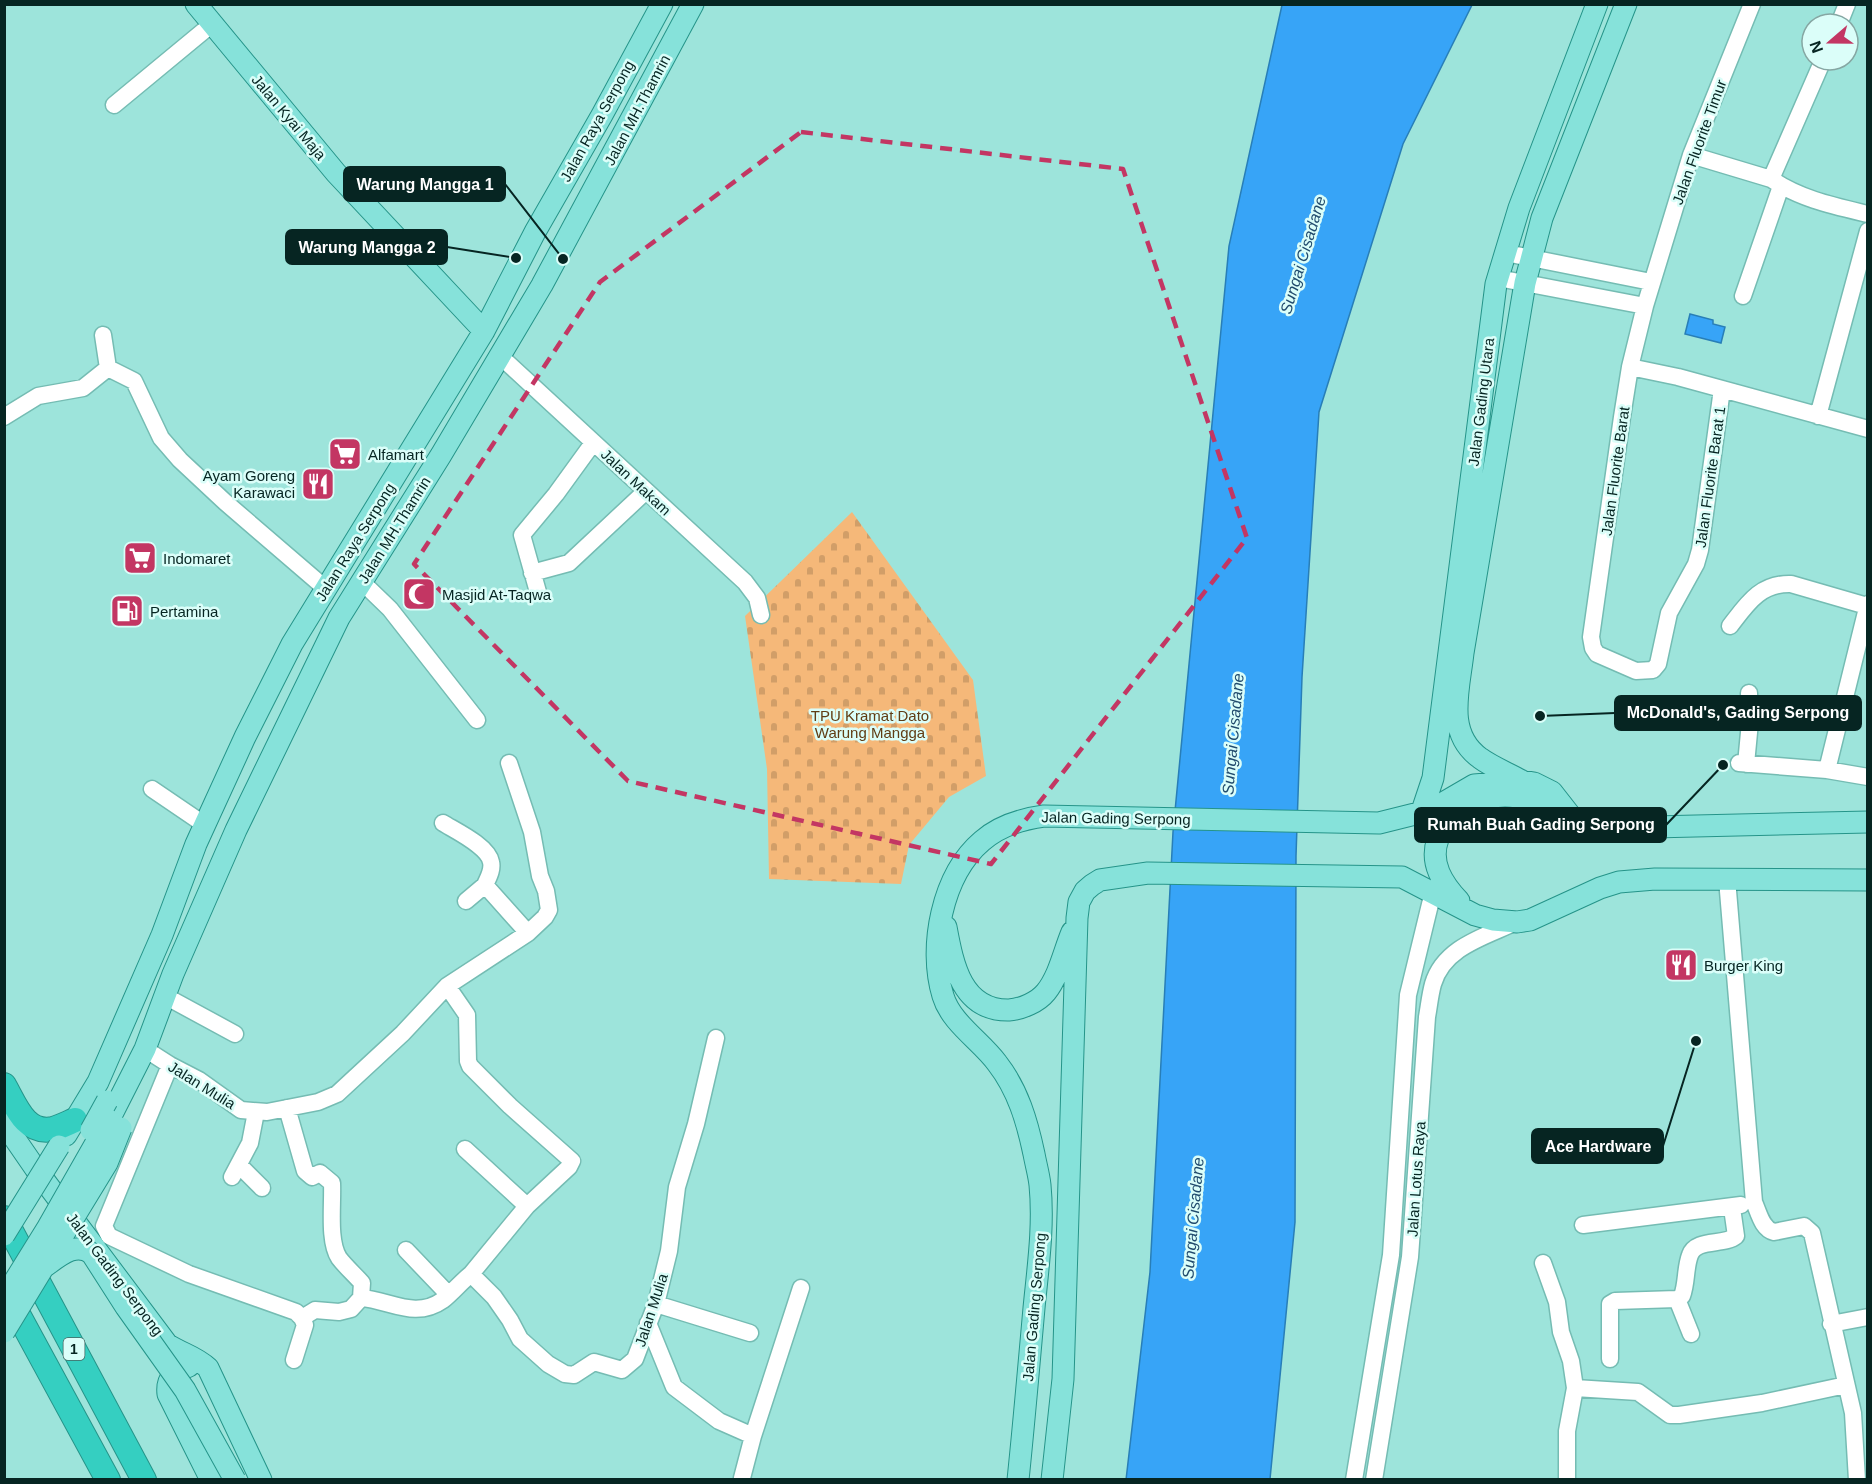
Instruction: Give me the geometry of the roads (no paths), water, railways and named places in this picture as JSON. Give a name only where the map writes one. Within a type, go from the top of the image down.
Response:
[{"type":"highway","points":[[4,1085],[23,1119],[35,1127],[54,1129],[75,1120]]},
{"type":"highway","name":"1","points":[[4,1218],[144,1479]]},
{"type":"highway","name":"1","points":[[4,1289],[108,1479]]},
{"type":"main road","name":"Jalan Kyai Maja","points":[[196,4],[336,173],[484,331]]},
{"type":"main road","name":"Jalan Raya Serpong","points":[[4,1235],[98,1082],[162,935],[205,825],[248,730],[292,644],[484,331],[535,232],[662,4]]},
{"type":"main road","name":"Jalan MH.Thamrin","points":[[165,996],[255,790],[339,618],[441,455],[542,285],[693,4]]},
{"type":"main road","name":"Jalan Gading Utara","points":[[1426,812],[1433,777],[1498,278],[1519,208],[1597,4]]},
{"type":"main road","name":"Jalan Gading Utara","points":[[1521,781],[1481,759],[1469,748],[1459,732],[1456,715],[1463,653],[1531,258],[1542,218],[1626,4]]},
{"type":"main road","points":[[602,115],[626,130]]},
{"type":"main road","points":[[376,508],[398,522]]},
{"type":"main road","points":[[1521,781],[1534,783],[1552,792],[1570,815]]},
{"type":"main road","name":"Jalan Gading Serpong","points":[[1018,1479],[1041,1234],[1040,1184],[1028,1127],[1015,1090],[997,1062],[953,1015],[943,998],[938,968],[937,935],[942,911],[954,879],[969,853],[994,831],[1026,818],[1044,816],[1379,822],[1426,812],[1474,785],[1521,781]]},
{"type":"main road","points":[[1470,912],[1445,886],[1438,873],[1436,859],[1438,840],[1453,815],[1479,802],[1506,796],[1530,800],[1590,824],[1611,828],[1868,822]]},
{"type":"main road","name":"Jalan Gading Serpong","points":[[1052,1479],[1064,1379],[1077,918],[1079,902],[1085,891],[1100,880],[1148,873],[1377,875],[1402,877],[1470,912],[1493,920],[1516,922]]},
{"type":"main road","points":[[1516,922],[1530,920],[1600,888],[1619,882],[1655,879],[1868,880]]},
{"type":"main road","points":[[942,911],[950,948],[961,981],[980,1005],[998,1010],[1014,1010],[1034,1003],[1046,993],[1077,918]]},
{"type":"main road","points":[[4,1298],[112,1116],[145,1049],[165,996]]},
{"type":"main road","name":"Jalan Raya Serpong","points":[[112,1116],[119,1035]]},
{"type":"main road","points":[[4,1332],[107,1163],[112,1116]]},
{"type":"main road","points":[[4,1278],[71,1166],[112,1116]]},
{"type":"main road","name":"Jalan Gading Serpong","points":[[4,1123],[35,1168],[168,1344],[179,1352],[197,1358],[208,1368],[261,1479]]},
{"type":"main road","name":"Jalan Gading Serpong","points":[[40,1270],[78,1248],[86,1249],[92,1254],[126,1307],[185,1390],[235,1479]]},
{"type":"main road","points":[[211,1479],[168,1394],[167,1385],[171,1376],[189,1366],[197,1368],[226,1404]]},
{"type":"street","name":"Jalan Fluorite Timur","points":[[1645,306],[1691,155],[1752,4]]},
{"type":"street","points":[[114,105],[212,24]]},
{"type":"street","points":[[1743,296],[1776,182],[1818,72]]},
{"type":"street","points":[[1691,155],[1776,182],[1824,204],[1868,214]]},
{"type":"street","points":[[1818,416],[1868,231]]},
{"type":"street","points":[[1506,253],[1651,282]]},
{"type":"street","points":[[1498,278],[1645,306]]},
{"type":"street","name":"Jalan Fluorite Barat","points":[[1645,306],[1630,367],[1591,637],[1597,654],[1636,671],[1653,670],[1658,664]]},
{"type":"street","points":[[103,335],[108,368]]},
{"type":"street","name":"Jalan Makam","points":[[500,357],[745,582],[758,598],[761,615]]},
{"type":"street","points":[[1630,367],[1722,389],[1868,429]]},
{"type":"street","points":[[4,417],[38,396],[83,388],[108,368]]},
{"type":"street","points":[[108,368],[134,381],[161,438],[180,460],[325,588]]},
{"type":"street","name":"Jalan Fluorite Barat 1","points":[[1658,664],[1669,613],[1696,564],[1700,550],[1722,389]]},
{"type":"street","points":[[538,592],[522,540],[523,532],[556,494],[593,443]]},
{"type":"street","points":[[532,573],[569,563],[646,491]]},
{"type":"street","points":[[362,582],[390,609],[477,720]]},
{"type":"street","points":[[1730,626],[1751,599],[1768,587],[1783,583],[1867,605],[1827,770]]},
{"type":"street","points":[[1749,693],[1750,722],[1743,764],[1827,770],[1868,777]]},
{"type":"street","name":"Jalan Mulia","points":[[145,1049],[199,1080],[242,1110],[267,1112],[318,1102],[337,1094],[403,1033],[447,986],[528,933],[549,910],[532,832],[509,764]]},
{"type":"street","points":[[152,789],[205,825]]},
{"type":"street","points":[[443,823],[471,840],[491,859],[491,868],[485,885],[466,901]]},
{"type":"street","points":[[1727,879],[1754,1202],[1765,1226],[1770,1231],[1804,1226],[1810,1230],[1853,1413],[1857,1479]]},
{"type":"street","points":[[485,885],[528,933]]},
{"type":"street","name":"Jalan Lotus Raya","points":[[1354,1479],[1391,1255],[1408,995],[1433,892]]},
{"type":"street","name":"Jalan Lotus Raya","points":[[1374,1479],[1410,1257],[1427,1017],[1433,983],[1447,957],[1516,922]]},
{"type":"street","points":[[1413,972],[1433,983]]},
{"type":"street","points":[[361,1298],[420,1310],[436,1304],[471,1274],[527,1206],[569,1167],[572,1161],[510,1106],[468,1062],[467,1015],[447,986]]},
{"type":"street","points":[[165,996],[235,1034]]},
{"type":"street","name":"Jalan Mulia","points":[[471,1274],[494,1297],[520,1339],[548,1364],[565,1374],[577,1374],[594,1362],[622,1370],[626,1368],[634,1359],[656,1304],[669,1251],[677,1187],[696,1124],[717,1038]]},
{"type":"street","points":[[170,1065],[105,1226],[106,1233],[189,1274],[296,1312],[305,1325],[294,1360]]},
{"type":"street","points":[[287,1108],[304,1171],[312,1177],[320,1173],[332,1184],[334,1208],[331,1230],[339,1257],[362,1283],[361,1298],[351,1309],[339,1312],[315,1310],[302,1318]]},
{"type":"street","points":[[256,1112],[250,1143],[236,1171],[262,1188]]},
{"type":"street","points":[[465,1149],[527,1206]]},
{"type":"street","points":[[1583,1225],[1732,1208],[1754,1202]]},
{"type":"street","points":[[1610,1359],[1610,1304],[1615,1301],[1677,1299],[1682,1296],[1692,1250],[1700,1245],[1728,1240],[1736,1236],[1732,1208]]},
{"type":"street","points":[[406,1250],[448,1294]]},
{"type":"street","points":[[1543,1263],[1557,1302],[1561,1332],[1571,1361],[1575,1388],[1567,1431],[1567,1479]]},
{"type":"street","points":[[741,1478],[801,1288]]},
{"type":"street","points":[[1677,1299],[1691,1334]]},
{"type":"street","points":[[656,1304],[750,1333]]},
{"type":"street","points":[[1831,1324],[1868,1317]]},
{"type":"street","points":[[648,1323],[674,1387],[719,1421],[753,1436]]},
{"type":"street","points":[[1575,1388],[1638,1392],[1670,1415],[1679,1415],[1762,1403],[1846,1385]]},
{"type":"water","name":"Sungai Cisadane","points":[[1282,5],[1472,5],[1403,144],[1319,412],[1302,677],[1296,856],[1295,1222],[1270,1479],[1126,1480],[1150,1272],[1173,832],[1229,246]]},
{"type":"water","points":[[1690,314],[1713,320],[1713,324],[1725,327],[1721,343],[1685,334]]},
{"type":"place","name":"Warung Mangga 2","points":[[516,258]]},
{"type":"place","name":"Warung Mangga 1","points":[[563,259]]},
{"type":"place","name":"Alfamart","points":[[345,454]]},
{"type":"place","name":"Ayam Goreng Karawaci","points":[[318,484]]},
{"type":"place","name":"Indomaret","points":[[140,558]]},
{"type":"place","name":"Masjid At-Taqwa","points":[[419,594]]},
{"type":"place","name":"Pertamina","points":[[127,611]]},
{"type":"place","name":"McDonald's, Gading Serpong","points":[[1540,716]]},
{"type":"place","name":"Rumah Buah Gading Serpong","points":[[1723,765]]},
{"type":"place","name":"Burger King","points":[[1681,965]]},
{"type":"place","name":"Ace Hardware","points":[[1696,1041]]},
{"type":"park label","name":"TPU Kramat Dato Warung Mangga","points":[[870,724]]}]
